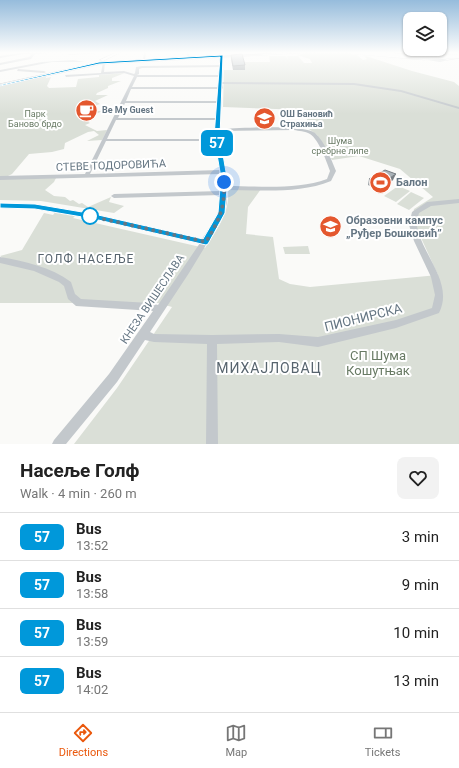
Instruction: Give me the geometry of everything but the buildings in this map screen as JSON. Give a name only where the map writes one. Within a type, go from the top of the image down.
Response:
[{"type":"main road","points":[[0,85],[48,73]]},
{"type":"street","points":[[66,76],[116,73]]},
{"type":"street","points":[[126,73],[135,76],[221,76]]},
{"type":"street","points":[[87,175],[137,73]]},
{"type":"street","name":"КНЕЗА ВИШЕСЛАВА","points":[[58,444],[106,388],[143,336],[206,242],[222,213],[224,191],[223,172],[217,140],[221,73]]},
{"type":"street","points":[[130,88],[354,84],[401,91],[459,108]]},
{"type":"street","points":[[123,102],[220,102]]},
{"type":"street","points":[[115,119],[218,119]]},
{"type":"street","points":[[114,196],[315,185],[329,180],[333,171],[317,140],[307,131],[294,129],[217,130]]},
{"type":"street","points":[[104,140],[217,140]]},
{"type":"street","name":"СТЕВЕ ТОДОРОВИЋА","points":[[0,178],[223,172]]},
{"type":"street","points":[[426,236],[418,219],[420,210],[435,203],[459,201]]},
{"type":"street","points":[[0,206],[35,207],[94,216],[206,242]]},
{"type":"street","points":[[0,260],[60,278],[68,284],[71,296],[79,303],[150,307],[160,309]]},
{"type":"street","name":"ПИОНИРСКА","points":[[143,336],[154,338],[212,340],[278,338],[318,342],[415,318],[442,306],[448,294]]},
{"type":"street","points":[[212,340],[212,444]]},
{"type":"green space","name":"Парк Баново брдо","points":[[125,73],[112,78],[112,81],[121,81],[108,86],[108,88],[97,93],[96,95],[108,95],[95,101],[100,104],[94,106],[91,111],[103,111],[83,119],[90,123],[85,125],[97,131],[107,130],[102,140],[87,141],[99,135],[94,131],[88,132],[65,143],[64,149],[52,152],[29,154],[12,174],[8,176],[0,176],[0,86],[46,76],[46,78],[51,77],[47,86],[49,88],[76,87],[78,79],[99,77],[99,75]]},
{"type":"green space","name":"СП Шума Кошутњак","points":[[224,73],[419,73],[454,82],[459,86],[459,444],[74,444],[117,388],[172,307],[158,303],[0,303],[0,262],[4,259],[0,256],[22,250],[44,213],[53,215],[56,211],[76,215],[73,218],[205,248],[225,213],[228,190],[261,189],[248,207],[246,234],[273,237],[279,279],[290,284],[310,287],[438,275],[412,218],[414,209],[433,197],[400,169],[359,156],[332,160],[317,135],[309,129],[305,110],[223,107]]},
{"type":"green space","points":[[56,178],[54,182],[45,190],[54,196],[65,197],[70,201],[73,200],[79,204],[82,203],[88,207],[111,197],[109,202],[124,206],[114,213],[41,201],[0,200],[0,179]]},
{"type":"green space","points":[[398,186],[410,191],[396,202],[384,196]]},
{"type":"green space","points":[[411,192],[424,198],[409,210],[397,204]]},
{"type":"green space","points":[[308,246],[310,254],[285,254],[283,247]]},
{"type":"tram line","points":[[0,85],[57,73]]},
{"type":"bus line","name":"57","points":[[0,85],[54,73]]},
{"type":"bus line","name":"57","points":[[0,206],[18,205],[94,216],[206,242],[222,213],[224,203],[223,172],[217,137],[221,73]]},
{"type":"place","name":"Be My Guest","points":[[87,110]]},
{"type":"place","name":"ОШ Бановић Страхиња","points":[[265,119]]},
{"type":"place","name":"Балон","points":[[381,182]]},
{"type":"place","name":"Образовни кампус „Руђер Бошковић”","points":[[331,226]]},
{"type":"district","name":"ГОЛФ НАСЕЉЕ","points":[[86,259]]},
{"type":"district","name":"МИХАЈЛОВАЦ","points":[[269,368]]},
{"type":"route","points":[[90,216],[206,242],[222,213],[224,203],[224,182]]},
{"type":"park label","name":"Шума сребрне липе","points":[[340,146]]}]
